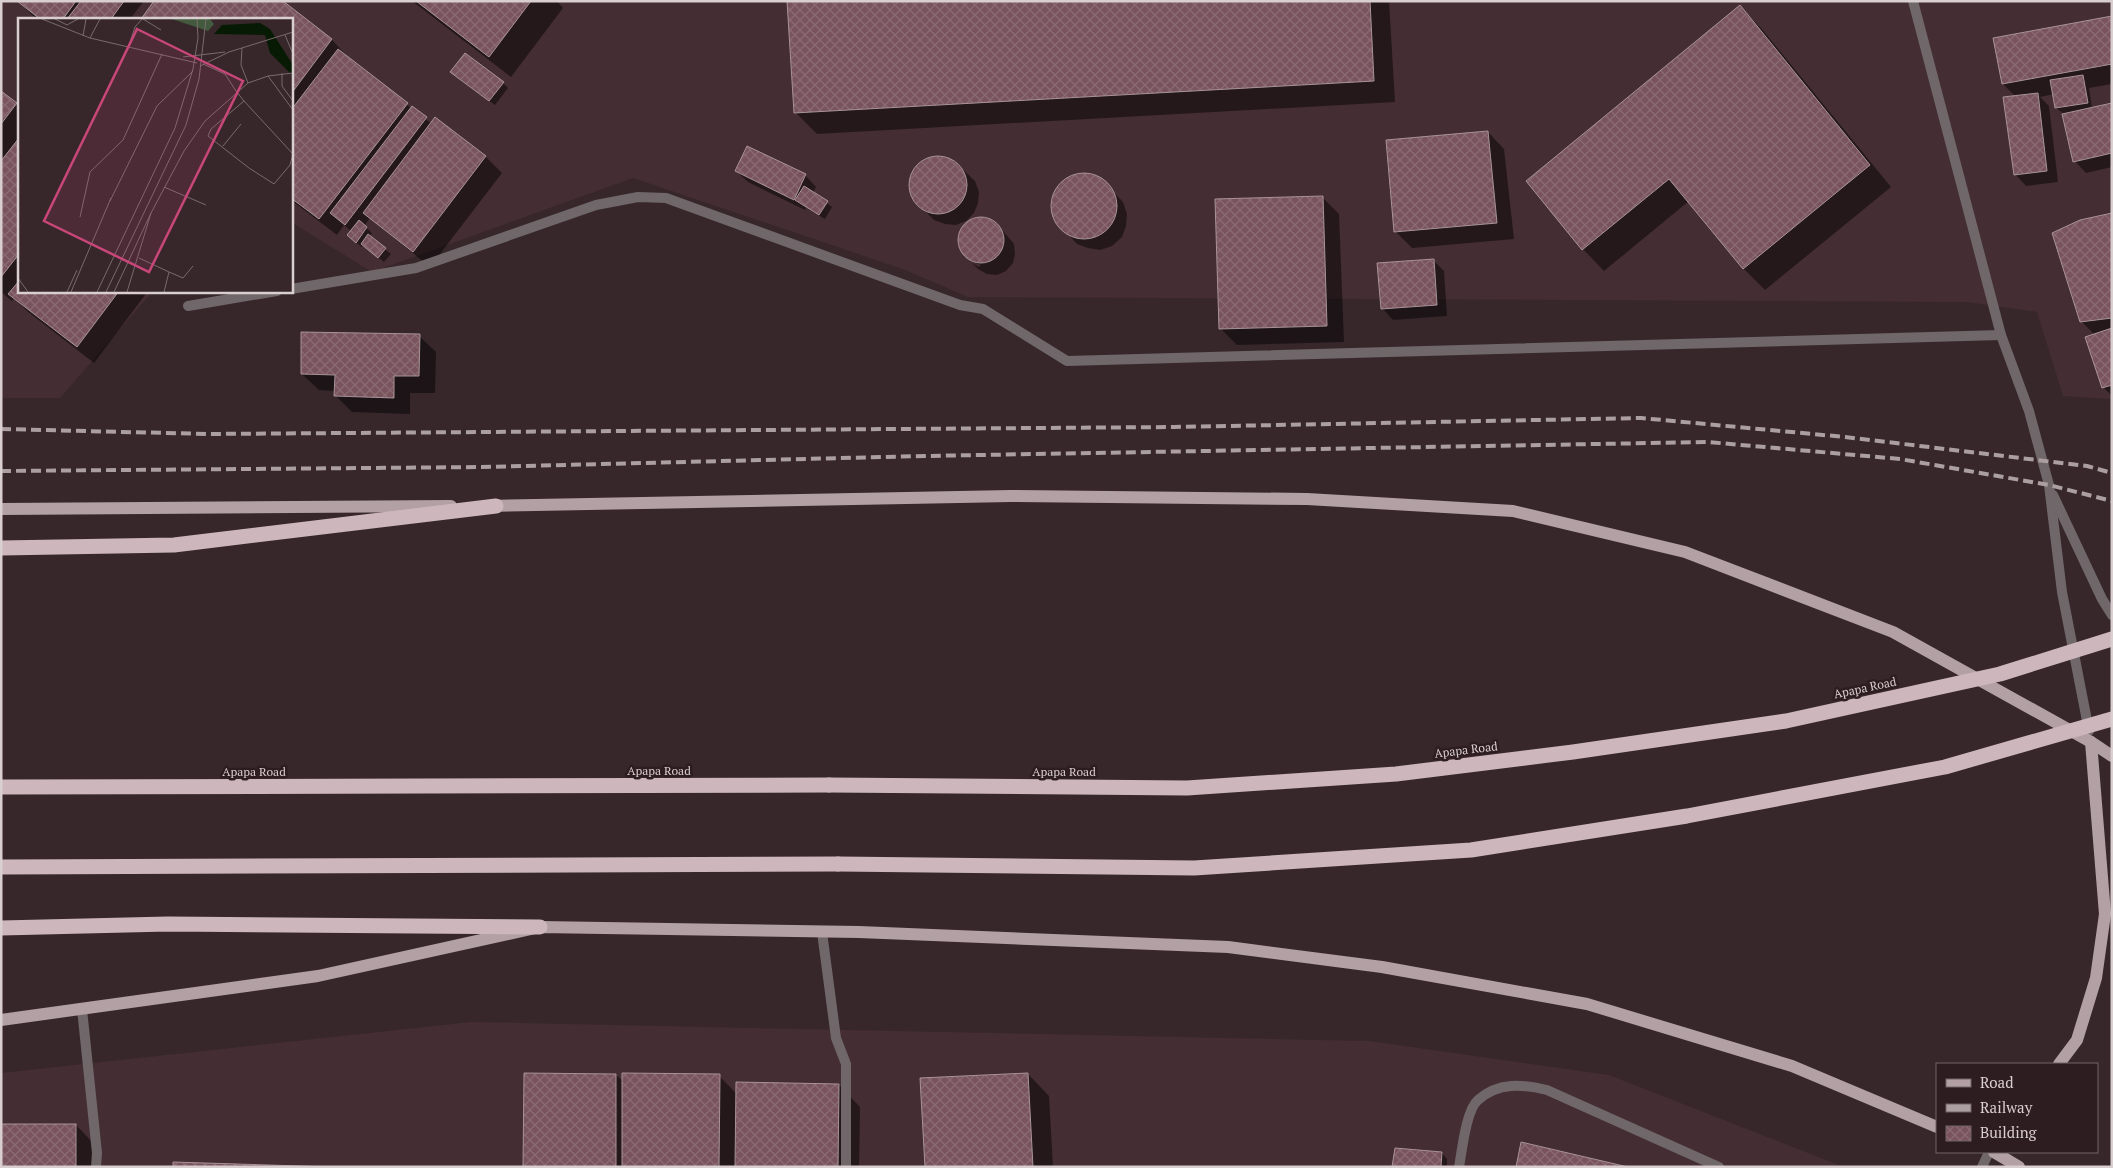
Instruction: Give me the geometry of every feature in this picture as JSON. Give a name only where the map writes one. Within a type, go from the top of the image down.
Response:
[{"type":"highway","points":[[1,548],[174,545],[496,506]]},
{"type":"highway","name":"Apapa Road","points":[[1,787],[829,785],[1187,788],[1396,774],[1573,752],[1786,721],[2000,674],[2112,638]]},
{"type":"highway","points":[[1,867],[838,864],[1194,868],[1470,850],[1687,816],[1945,766],[2112,719]]},
{"type":"highway","points":[[1,928],[168,924],[540,927]]},
{"type":"main road","points":[[1,509],[496,506],[1011,496],[1307,499],[1513,511],[1685,552],[1893,632],[2092,742],[2112,756]]},
{"type":"main road","points":[[2060,1063],[2078,1040],[2096,978],[2105,914],[2092,742]]},
{"type":"main road","points":[[1,1020],[318,976],[540,927],[822,932],[1228,948],[1382,967],[1587,1004],[1792,1066],[1936,1127]]},
{"type":"main road","points":[[1996,1153],[2019,1167]]},
{"type":"street","points":[[1913,1],[2001,335],[2029,411],[2049,485],[2062,592],[2092,742]]},
{"type":"street","points":[[292,289],[416,268],[596,205],[638,197],[666,198],[960,305],[983,309],[1067,361],[2001,335]]},
{"type":"street","points":[[188,306],[271,292]]},
{"type":"street","points":[[2049,485],[2102,599],[2112,615]]},
{"type":"street","points":[[822,932],[836,1038],[846,1064],[846,1167]]},
{"type":"street","points":[[82,1009],[97,1153],[96,1167]]},
{"type":"street","points":[[1459,1167],[1466,1127],[1476,1100],[1503,1086],[1527,1085],[1547,1090],[1719,1167]]},
{"type":"street","points":[[1982,1167],[1989,1153]]},
{"type":"shaded area","points":[[1,1],[2112,1],[2112,399],[2063,396],[2037,312],[1966,302],[968,297],[903,269],[633,178],[372,272],[292,223],[292,18],[18,18],[18,292],[152,292],[60,398],[1,398]]},
{"type":"shaded area","points":[[471,1022],[1369,1041],[1609,1075],[1844,1167],[1,1167],[1,1073]]},
{"type":"building","points":[[17,1],[76,1],[64,18],[39,18]]},
{"type":"building","points":[[81,1],[124,1],[112,18],[68,18]]},
{"type":"building","points":[[154,1],[283,1],[332,39],[292,93],[292,18],[142,18]]},
{"type":"building","points":[[416,1],[531,1],[489,57]]},
{"type":"building","points":[[787,1],[1370,1],[1374,81],[794,113]]},
{"type":"building","points":[[1740,5],[1870,165],[1743,269],[1669,179],[1582,250],[1526,181]]},
{"type":"building","points":[[2112,16],[2112,64],[2002,84],[1993,38]]},
{"type":"building","points":[[338,49],[408,103],[319,219],[292,199],[292,109]]},
{"type":"building","points":[[465,53],[504,82],[489,101],[450,72]]},
{"type":"building","points":[[2083,75],[2088,103],[2055,108],[2050,80]]},
{"type":"building","points":[[1,91],[17,103],[1,124]]},
{"type":"building","points":[[2038,93],[2047,171],[2014,175],[2003,97]]},
{"type":"building","points":[[2112,103],[2112,153],[2073,162],[2062,114]]},
{"type":"building","points":[[412,106],[427,117],[345,225],[330,213]]},
{"type":"building","points":[[435,117],[486,156],[413,252],[363,213]]},
{"type":"building","points":[[1488,131],[1497,223],[1394,232],[1386,140]]},
{"type":"building","points":[[18,139],[18,255],[1,277],[1,161]]},
{"type":"building","points":[[747,146],[806,174],[794,200],[735,171]]},
{"type":"building","points":[[932,156],[944,156],[959,164],[967,179],[967,191],[959,206],[944,214],[932,214],[917,206],[909,191],[909,179],[917,164]]},
{"type":"building","points":[[1084,173],[1096,176],[1107,183],[1114,194],[1117,206],[1114,218],[1107,229],[1096,236],[1084,239],[1072,236],[1061,229],[1054,218],[1051,206],[1054,194],[1061,183],[1072,176]]},
{"type":"building","points":[[804,186],[828,201],[819,215],[795,200]]},
{"type":"building","points":[[1323,196],[1327,326],[1219,329],[1215,199]]},
{"type":"building","points":[[2112,213],[2112,318],[2080,322],[2052,233],[2080,220]]},
{"type":"building","points":[[986,217],[998,223],[1003,231],[1003,249],[998,257],[990,262],[976,263],[964,257],[959,249],[958,235],[964,223],[972,218]]},
{"type":"building","points":[[359,220],[367,227],[356,243],[347,235]]},
{"type":"building","points":[[368,234],[386,248],[378,258],[361,244]]},
{"type":"building","points":[[1434,259],[1437,305],[1381,309],[1377,263]]},
{"type":"building","points":[[18,282],[18,292],[118,292],[77,347],[8,294]]},
{"type":"building","points":[[2112,328],[2112,385],[2102,388],[2085,337]]},
{"type":"building","points":[[301,332],[420,334],[419,376],[394,376],[394,398],[334,396],[335,375],[301,374]]},
{"type":"building","points":[[524,1073],[616,1074],[616,1167],[523,1167]]},
{"type":"building","points":[[622,1073],[720,1074],[719,1167],[622,1167]]},
{"type":"building","points":[[1028,1073],[1033,1167],[925,1167],[920,1078]]},
{"type":"building","points":[[736,1082],[839,1084],[838,1167],[735,1167]]},
{"type":"building","points":[[1,1124],[76,1124],[76,1167],[1,1167]]},
{"type":"building","points":[[1521,1142],[1628,1167],[1516,1167]]},
{"type":"building","points":[[1395,1148],[1442,1152],[1441,1167],[1392,1167]]},
{"type":"building","points":[[173,1162],[332,1167],[173,1167]]},
{"type":"railway","points":[[1,429],[208,434],[1174,427],[1641,418],[1845,437],[2087,466],[2112,473]]},
{"type":"railway","points":[[1,471],[481,467],[924,456],[1708,442],[1900,459],[2049,485],[2112,501]]}]
